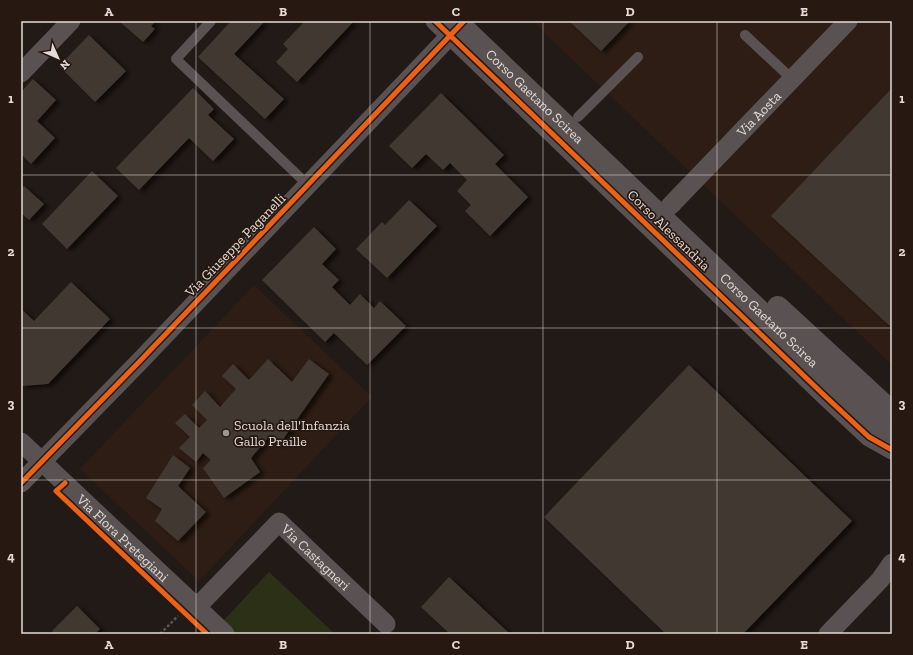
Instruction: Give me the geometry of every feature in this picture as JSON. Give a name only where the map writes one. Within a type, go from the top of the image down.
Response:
[{"type":"street","points":[[21,73],[71,21]]},
{"type":"street","name":"Corso Alessandria","points":[[435,21],[461,25],[578,117],[826,353],[892,412]]},
{"type":"street","name":"Via Aosta","points":[[670,206],[848,21]]},
{"type":"street","name":"Corso Alessandria","points":[[461,25],[825,396],[869,437],[892,450]]},
{"type":"street","name":"Via Giuseppe Paganelli","points":[[21,483],[140,361],[461,25]]},
{"type":"street","name":"Corso Gaetano Scirea","points":[[461,25],[892,437]]},
{"type":"street","name":"Via Flora Pretegiani","points":[[21,442],[42,461],[190,609],[225,634]]},
{"type":"street","name":"Via Castagneri","points":[[190,609],[279,522],[386,624]]},
{"type":"street","points":[[828,634],[886,576],[892,563]]},
{"type":"lane","points":[[211,21],[176,58],[308,185]]},
{"type":"lane","points":[[745,35],[792,79]]},
{"type":"lane","points":[[578,117],[638,57]]},
{"type":"path","points":[[160,634],[190,609]]},
{"type":"shaded area","points":[[532,21],[892,21],[892,365]]},
{"type":"shaded area","name":"Scuola dell'Infanzia Gallo Praille","points":[[254,285],[372,397],[199,581],[80,469]]},
{"type":"green space","points":[[269,572],[335,634],[236,634],[223,621]]},
{"type":"building","points":[[119,21],[156,21],[151,26],[155,29],[143,42]]},
{"type":"building","points":[[231,21],[265,21],[234,54],[284,99],[265,119],[198,57]]},
{"type":"building","points":[[305,21],[354,21],[297,82],[276,62],[288,49],[283,44]]},
{"type":"building","points":[[569,21],[630,21],[601,51]]},
{"type":"building","points":[[89,35],[126,71],[95,102],[59,66]]},
{"type":"building","points":[[33,79],[56,100],[37,121],[55,138],[31,164],[21,154],[21,92]]},
{"type":"building","points":[[193,88],[214,109],[208,115],[234,139],[213,161],[189,138],[139,190],[116,168]]},
{"type":"building","points":[[892,88],[892,328],[771,216]]},
{"type":"building","points":[[441,93],[504,155],[495,164],[528,197],[490,236],[465,211],[471,205],[457,191],[467,180],[450,163],[443,170],[426,154],[412,168],[389,146]]},
{"type":"building","points":[[92,171],[118,196],[67,249],[42,224]]},
{"type":"building","points":[[24,186],[44,204],[29,220],[21,213],[21,189]]},
{"type":"building","points":[[409,200],[437,226],[387,278],[356,249],[382,222],[385,225]]},
{"type":"building","points":[[314,227],[336,249],[322,264],[339,280],[332,287],[350,305],[360,294],[374,308],[380,301],[406,326],[367,365],[334,333],[325,342],[262,280]]},
{"type":"building","points":[[71,282],[110,319],[48,384],[22,386],[21,309],[34,321]]},
{"type":"building","points":[[268,359],[292,382],[309,359],[329,374],[279,445],[268,438],[251,458],[260,472],[224,498],[203,468],[211,460],[203,453],[196,462],[179,448],[190,437],[175,423],[185,414],[199,428],[207,420],[192,405],[205,391],[220,407],[236,389],[222,376],[233,364],[249,380]]},
{"type":"building","points":[[689,365],[852,521],[743,634],[666,634],[544,517]]},
{"type":"building","points":[[173,455],[190,468],[178,486],[206,512],[178,541],[155,521],[162,509],[146,498]]},
{"type":"building","points":[[449,577],[510,634],[450,634],[421,607]]},
{"type":"building","points":[[77,606],[100,629],[95,634],[55,634],[52,631]]},
{"type":"cycle path","points":[[435,21],[825,396],[869,437],[892,450]]},
{"type":"cycle path","points":[[21,483],[140,361],[464,21]]},
{"type":"cycle path","points":[[65,483],[56,491],[207,634]]},
{"type":"place","name":"Scuola dell'Infanzia Gallo Praille","points":[[226,433]]}]
